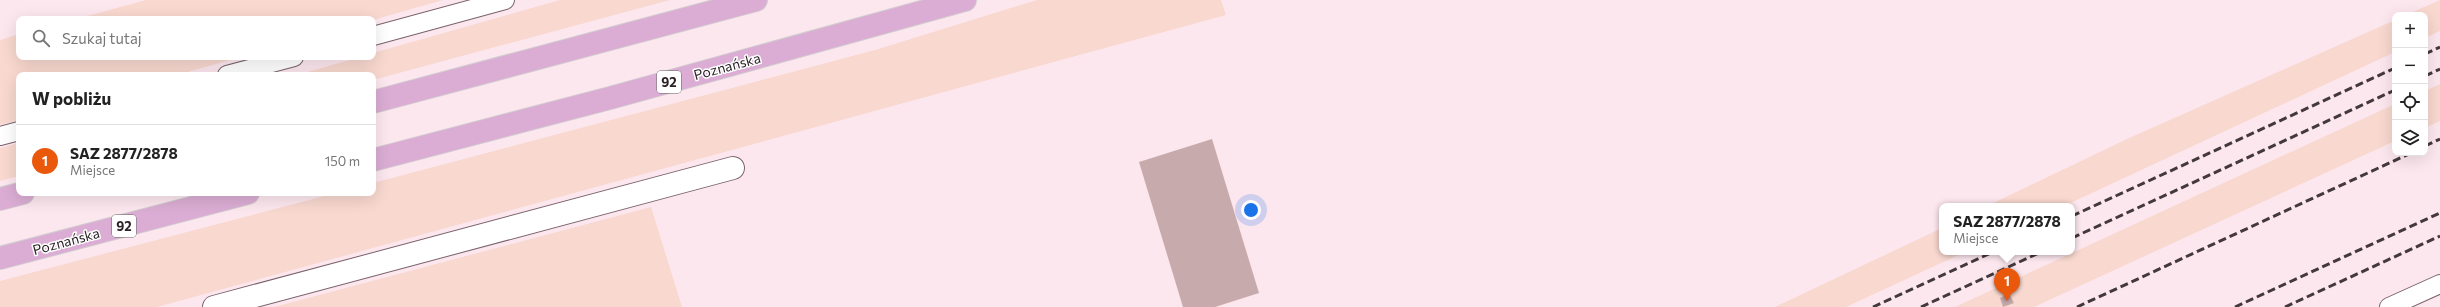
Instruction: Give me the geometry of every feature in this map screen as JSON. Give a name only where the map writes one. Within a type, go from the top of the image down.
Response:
[{"type":"main road","points":[[376,101],[756,0]]},
{"type":"main road","name":"Poznańska","points":[[376,159],[618,96],[965,0]]},
{"type":"main road","points":[[0,199],[16,195]]},
{"type":"main road","name":"Poznańska","points":[[0,258],[237,196]]},
{"type":"street","points":[[214,307],[733,168]]},
{"type":"lane","points":[[376,35],[505,0]]},
{"type":"lane","points":[[238,72],[283,60]]},
{"type":"lane","points":[[0,136],[16,132]]},
{"type":"lane","points":[[2389,307],[2440,284]]},
{"type":"shaded area","points":[[146,0],[443,0],[376,19],[376,16],[87,16]]},
{"type":"shaded area","points":[[560,0],[670,0],[376,79],[376,72],[308,72],[350,60],[376,60],[376,52]]},
{"type":"shaded area","points":[[1037,0],[1221,0],[1226,15],[157,307],[0,307],[0,281],[325,196],[376,196],[376,182],[875,50]]},
{"type":"shaded area","points":[[2440,0],[2440,31],[2428,37],[2428,12],[2413,12]]},
{"type":"shaded area","points":[[2392,21],[2392,53],[2070,203],[1993,203],[2127,139]]},
{"type":"shaded area","points":[[16,35],[16,60],[230,60],[188,72],[16,72],[16,121],[0,125],[0,40]]},
{"type":"shaded area","points":[[2440,84],[2440,121],[2428,127],[2428,120],[2428,90]]},
{"type":"shaded area","points":[[2392,105],[2392,142],[2034,307],[1955,307],[2068,255],[2075,255],[2075,252]]},
{"type":"shaded area","points":[[16,144],[16,177],[0,181],[0,148]]},
{"type":"shaded area","points":[[651,207],[682,307],[274,307]]},
{"type":"shaded area","points":[[1939,229],[1939,255],[1959,255],[1846,307],[1775,307]]},
{"type":"building","points":[[1212,139],[1259,293],[1215,307],[1183,307],[1139,162]]},
{"type":"building","points":[[2009,294],[2014,303],[2003,307],[2000,298]]},
{"type":"railway","points":[[2428,53],[2440,47]]},
{"type":"railway","points":[[2075,215],[2392,69]]},
{"type":"railway","points":[[2428,75],[2440,69]]},
{"type":"railway","points":[[2075,237],[2392,91]]},
{"type":"railway","points":[[2428,145],[2440,139]]},
{"type":"railway","points":[[2077,307],[2404,156]]},
{"type":"railway","points":[[2235,307],[2440,213]]},
{"type":"railway","points":[[2285,307],[2440,236]]},
{"type":"railway","points":[[1873,307],[1986,255]]},
{"type":"railway","points":[[1921,307],[2034,255]]},
{"type":"place","name":"SAZ 2877/2878","points":[[2007,301]]}]
